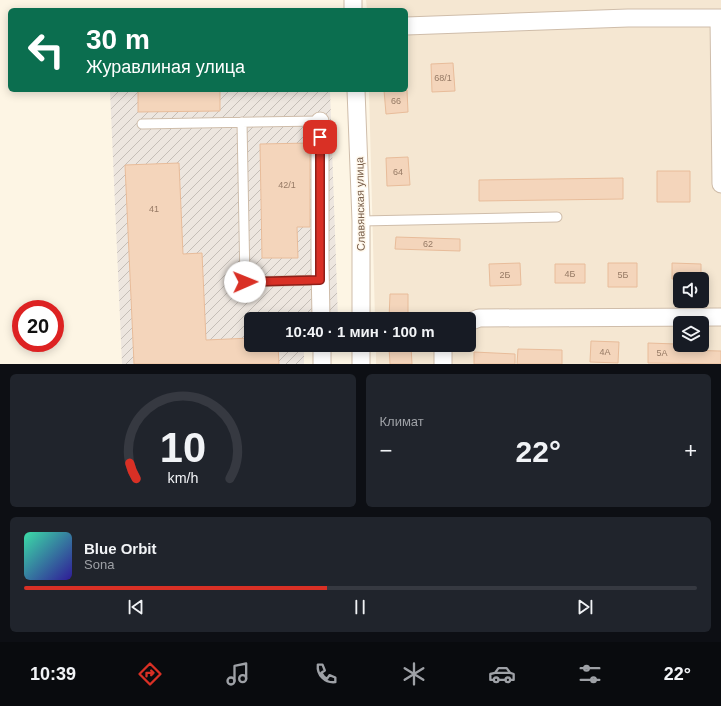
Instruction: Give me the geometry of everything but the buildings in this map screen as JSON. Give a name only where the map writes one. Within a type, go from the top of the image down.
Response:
[{"type":"street","points":[[408,26],[628,18],[720,18],[721,184]]},
{"type":"street","name":"Славянская улица","points":[[356,92],[361,221],[361,312]]},
{"type":"street","points":[[320,121],[321,312]]},
{"type":"street","points":[[476,319],[721,317]]},
{"type":"street","points":[[322,352],[322,364]]},
{"type":"street","points":[[361,352],[361,364]]},
{"type":"street","points":[[443,352],[443,364]]},
{"type":"lane","points":[[142,124],[320,121]]},
{"type":"lane","points":[[242,122],[245,282],[320,280]]},
{"type":"lane","points":[[361,221],[557,217]]},
{"type":"shaded area","points":[[366,0],[721,0],[721,364],[376,364],[376,352],[476,352],[476,312],[375,312],[369,92],[408,92],[408,8],[367,8]]},
{"type":"shaded area","points":[[110,92],[330,92],[338,312],[244,312],[244,352],[304,352],[304,364],[122,364]]},
{"type":"route","points":[[245,282],[320,280],[320,137]]}]
